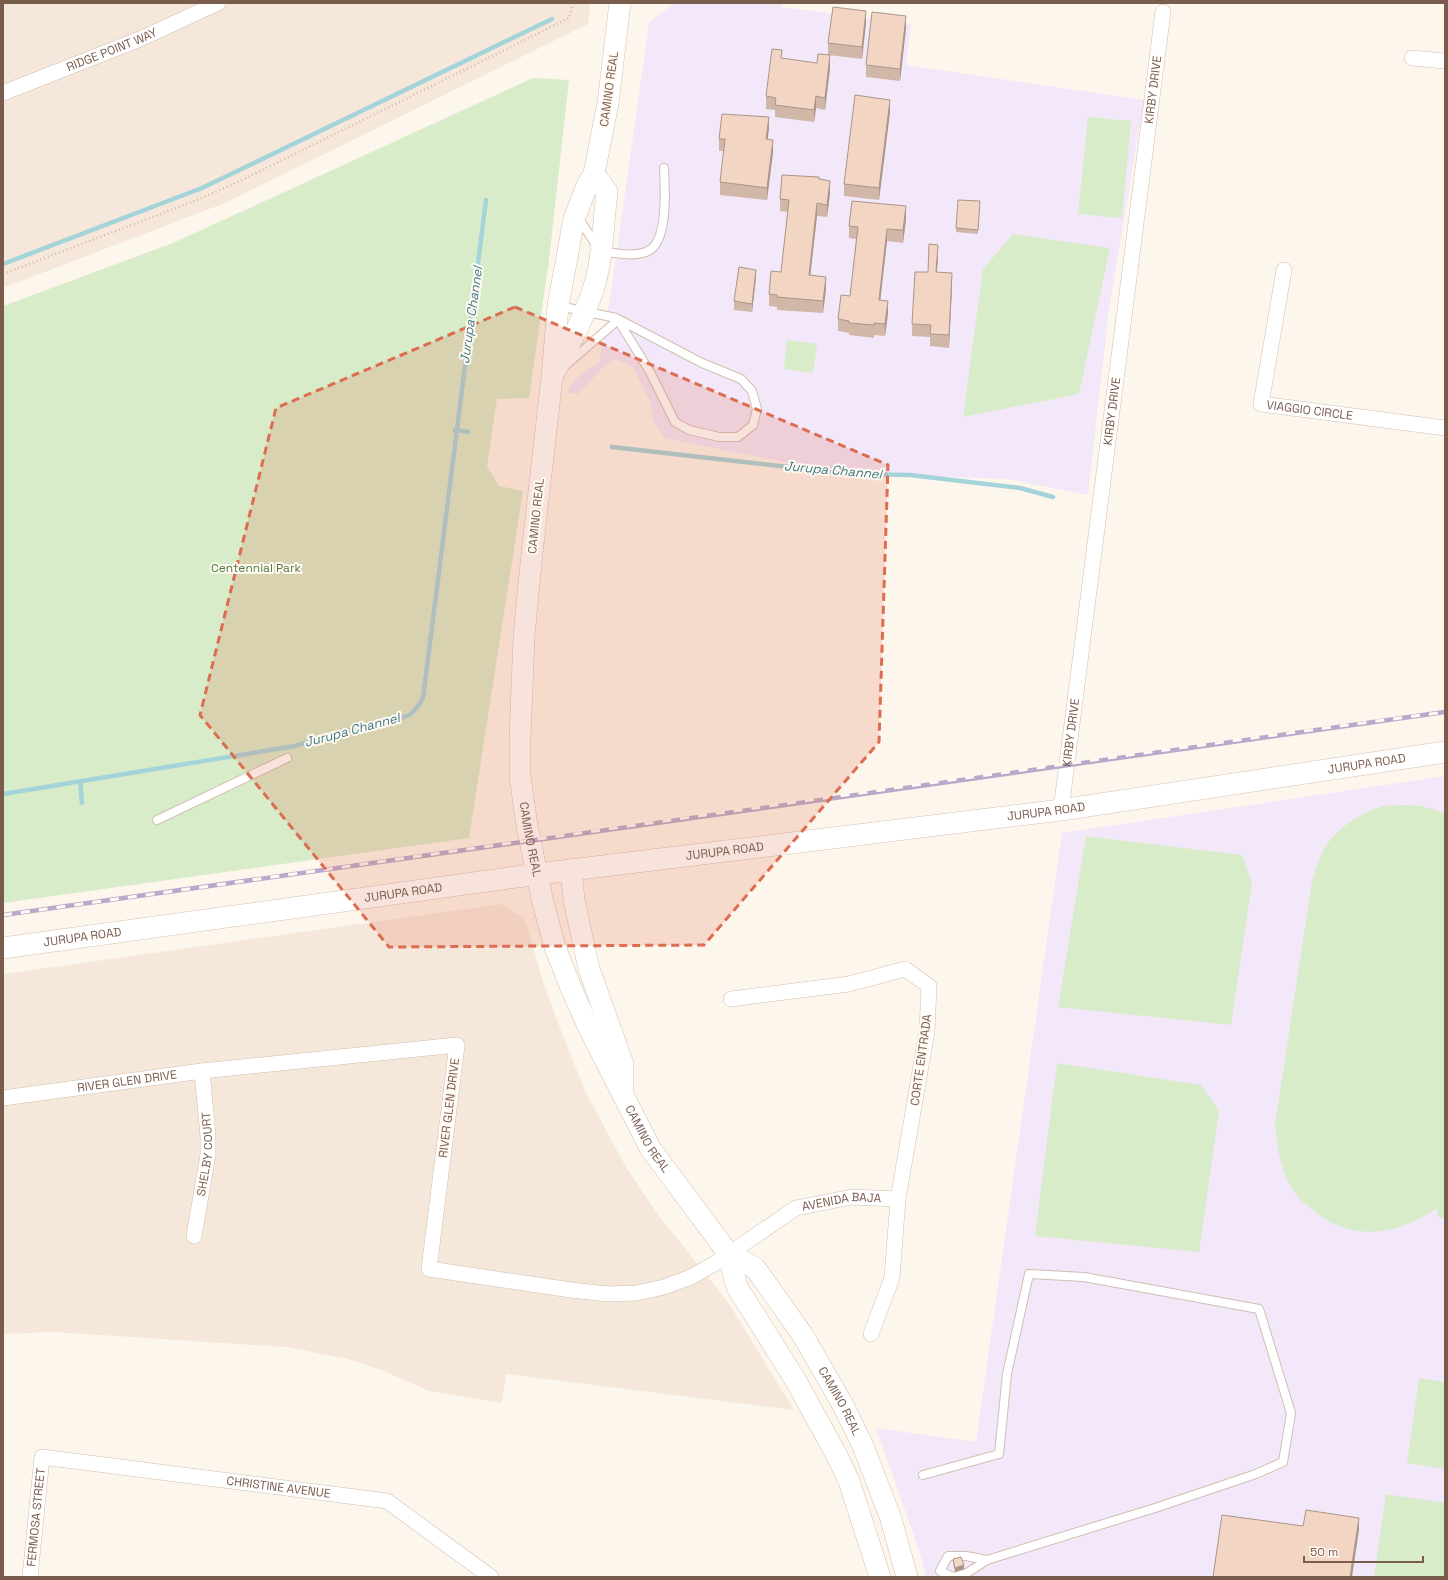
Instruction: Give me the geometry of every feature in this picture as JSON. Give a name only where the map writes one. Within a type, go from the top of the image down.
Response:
[{"type":"main road","name":"CAMINO REAL","points":[[620,3],[608,103],[594,174],[588,183],[576,214],[558,306],[552,377],[524,636],[520,776],[527,826],[555,947],[571,988],[623,1098],[650,1148],[728,1253],[738,1287],[796,1381],[837,1456],[849,1481],[880,1577]]},
{"type":"main road","name":"CAMINO REAL","points":[[552,377],[571,342],[593,290],[600,251],[607,192],[594,174]]},
{"type":"main road","name":"JURUPA ROAD","points":[[3,948],[538,874],[1061,810],[1445,752]]},
{"type":"main road","points":[[571,870],[574,900],[589,969],[623,1064],[623,1098]]},
{"type":"main road","name":"CAMINO REAL","points":[[728,1253],[755,1268],[802,1334],[843,1405],[863,1446],[891,1519],[908,1577]]},
{"type":"street","name":"RIDGE POINT WAY","points":[[3,93],[140,39],[218,3]]},
{"type":"street","name":"KIRBY DRIVE","points":[[1061,810],[1163,12]]},
{"type":"street","points":[[1412,58],[1445,61]]},
{"type":"street","name":"VIAGGIO CIRCLE","points":[[1284,270],[1261,404],[1445,428]]},
{"type":"street","name":"CORTE ENTRADA","points":[[731,999],[849,984],[905,969],[929,986],[927,1031],[898,1199],[892,1278],[871,1334]]},
{"type":"street","name":"RIVER GLEN DRIVE","points":[[3,1098],[202,1071],[457,1045],[429,1269],[608,1294],[637,1293],[664,1287],[691,1277],[728,1253]]},
{"type":"street","name":"SHELBY COURT","points":[[194,1236],[208,1154],[208,1136],[202,1071]]},
{"type":"street","name":"AVENIDA BAJA","points":[[728,1253],[796,1208],[852,1197],[898,1199]]},
{"type":"street","name":"FERMOSA STREET","points":[[30,1577],[42,1458]]},
{"type":"street","name":"CHRISTINE AVENUE","points":[[42,1458],[387,1501],[491,1577]]},
{"type":"lane","points":[[576,214],[600,251],[633,255],[649,252],[661,238],[666,203],[664,168]]},
{"type":"lane","points":[[558,306],[618,320],[702,363],[742,379],[752,391],[757,409],[752,425],[738,436],[719,437],[689,430],[675,422],[650,372],[618,320]]},
{"type":"lane","points":[[552,377],[618,320]]},
{"type":"lane","points":[[157,820],[287,758]]},
{"type":"lane","points":[[923,1475],[999,1454],[1007,1374],[1029,1274],[1084,1277],[1259,1309],[1291,1413],[1283,1462],[1256,1474],[1126,1518],[987,1560],[968,1573],[953,1577],[940,1571],[948,1556],[966,1556],[987,1560]]},
{"type":"path","points":[[3,274],[197,200],[238,182],[569,18],[573,3]]},
{"type":"highlighted area","points":[[515,307],[888,465],[879,742],[704,945],[389,947],[200,715],[276,408]]},
{"type":"shaded area","points":[[3,3],[590,3],[588,24],[225,203],[3,288]]},
{"type":"shaded area","points":[[674,3],[782,3],[782,7],[911,24],[906,65],[1144,100],[1109,309],[1088,495],[1007,479],[890,475],[799,465],[664,438],[653,420],[650,402],[633,367],[615,359],[604,366],[579,394],[567,393],[574,381],[581,374],[599,363],[611,292],[649,23]]},
{"type":"shaded area","points":[[1445,776],[1445,1577],[926,1577],[920,1553],[876,1428],[976,1442],[1062,833]]},
{"type":"shaded area","points":[[502,904],[525,919],[544,985],[586,1093],[626,1167],[656,1212],[728,1302],[794,1410],[506,1374],[502,1403],[429,1391],[384,1371],[345,1358],[284,1347],[55,1332],[3,1334],[3,974]]},
{"type":"green space","name":"Centennial Park","points":[[533,78],[569,80],[549,260],[529,398],[497,399],[487,466],[499,486],[523,491],[469,838],[3,903],[3,306],[173,243]]},
{"type":"green space","points":[[1088,117],[1131,121],[1122,218],[1078,214]]},
{"type":"green space","points":[[1013,234],[1110,248],[1079,394],[963,417],[983,269]]},
{"type":"green space","points":[[787,340],[817,344],[813,373],[784,369]]},
{"type":"green space","points":[[1392,805],[1422,806],[1445,813],[1445,1218],[1438,1217],[1437,1208],[1406,1225],[1390,1230],[1374,1232],[1358,1231],[1342,1227],[1327,1220],[1298,1197],[1292,1189],[1284,1172],[1277,1144],[1275,1125],[1312,881],[1320,859],[1331,840],[1352,821],[1376,808]]},
{"type":"green space","points":[[1086,836],[1242,855],[1252,883],[1231,1025],[1058,1007]]},
{"type":"green space","points":[[1057,1063],[1201,1085],[1219,1111],[1199,1252],[1035,1236]]},
{"type":"green space","points":[[1419,1378],[1445,1382],[1445,1469],[1407,1463]]},
{"type":"green space","points":[[1386,1494],[1445,1503],[1445,1577],[1374,1577]]},
{"type":"building","points":[[833,7],[866,11],[862,47],[828,43]]},
{"type":"building","points":[[872,12],[906,16],[900,69],[866,65]]},
{"type":"building","points":[[772,49],[782,50],[781,58],[817,63],[818,54],[830,55],[825,98],[816,96],[814,110],[775,105],[776,98],[766,96]]},
{"type":"building","points":[[855,95],[890,100],[879,188],[844,184]]},
{"type":"building","points":[[722,114],[769,117],[766,139],[773,140],[767,188],[720,182],[725,139],[719,139]]},
{"type":"building","points":[[782,175],[819,177],[819,179],[830,181],[827,205],[817,203],[809,275],[826,277],[823,301],[777,297],[777,295],[769,294],[771,271],[781,272],[789,200],[780,199]]},
{"type":"building","points":[[958,200],[980,201],[978,230],[956,228]]},
{"type":"building","points":[[852,201],[906,206],[903,230],[887,229],[879,300],[888,301],[885,324],[874,323],[874,325],[849,323],[849,321],[838,319],[841,295],[850,296],[858,227],[849,226]]},
{"type":"building","points":[[929,244],[938,245],[936,272],[952,273],[949,335],[930,334],[931,325],[912,324],[915,272],[928,272]]},
{"type":"building","points":[[739,267],[756,270],[752,304],[734,301]]},
{"type":"building","points":[[1306,1510],[1359,1518],[1350,1577],[1213,1577],[1222,1515],[1303,1526]]},
{"type":"building","points":[[961,1557],[964,1565],[955,1568],[953,1559]]},
{"type":"waterway","points":[[3,264],[202,188],[552,19]]},
{"type":"waterway","name":"Jurupa Channel","points":[[3,794],[295,746],[361,727],[399,719],[411,714],[418,706],[423,698],[486,200]]},
{"type":"waterway","name":"Jurupa Channel","points":[[455,430],[468,432]]},
{"type":"waterway","name":"Jurupa Channel","points":[[612,447],[850,474],[910,475],[1020,488],[1053,497]]},
{"type":"waterway","name":"Jurupa Channel","points":[[80,781],[82,803]]},
{"type":"railway","points":[[3,915],[1084,761],[1445,712]]}]
